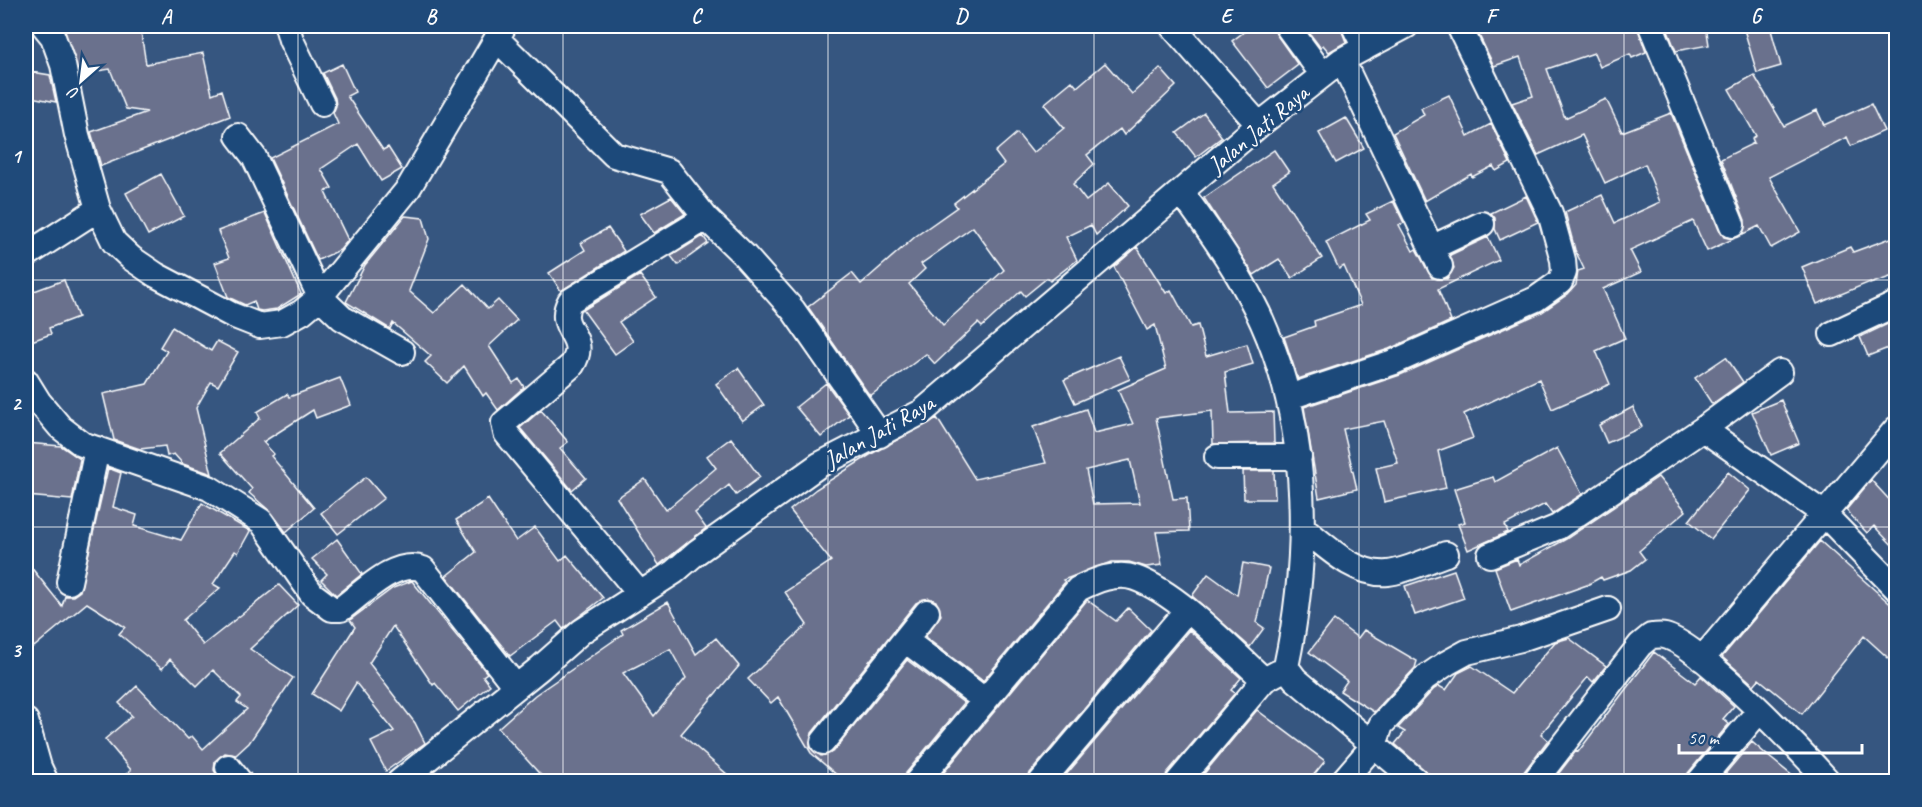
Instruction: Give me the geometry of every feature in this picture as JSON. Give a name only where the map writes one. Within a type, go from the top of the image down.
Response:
[{"type":"street","points":[[44,26],[53,38],[63,65],[76,135],[98,209],[114,242],[131,258],[202,299],[260,326],[282,323],[302,312],[320,297],[408,189],[501,32],[614,155],[669,171],[706,218],[746,256],[793,310],[880,435]]},
{"type":"street","points":[[1172,26],[1259,125]]},
{"type":"street","points":[[1287,26],[1332,67],[1436,257],[1482,224]]},
{"type":"street","points":[[1354,26],[1365,48]]},
{"type":"street","name":"Jalan Jati Raya","points":[[399,782],[540,668],[582,631],[640,594],[819,465],[922,412],[1182,193],[1259,125],[1332,67],[1406,26]]},
{"type":"street","points":[[1289,398],[1394,362],[1536,299],[1560,282],[1564,272],[1563,260],[1550,213],[1459,26]]},
{"type":"street","points":[[1652,26],[1732,225]]},
{"type":"street","points":[[289,33],[322,104]]},
{"type":"street","points":[[238,136],[254,157],[320,297],[342,318],[402,352]]},
{"type":"street","points":[[1182,193],[1215,239],[1250,296],[1289,398],[1299,458],[1302,527],[1297,597],[1286,668],[1295,679],[1418,782]]},
{"type":"street","points":[[28,254],[98,209]]},
{"type":"street","points":[[640,594],[506,433],[504,423],[572,365],[578,355],[579,343],[567,325],[564,312],[570,300],[706,218]]},
{"type":"street","points":[[1832,334],[1896,304]]},
{"type":"street","points":[[1490,555],[1558,527],[1703,429],[1780,372]]},
{"type":"street","points":[[26,381],[39,402],[60,427],[82,444],[208,488],[261,521],[312,594],[332,609],[341,609],[396,569],[412,565],[423,569],[515,686]]},
{"type":"street","points":[[1703,429],[1823,513],[1896,588]]},
{"type":"street","points":[[1702,659],[1896,429]]},
{"type":"street","points":[[69,582],[97,449]]},
{"type":"street","points":[[1217,457],[1299,458]]},
{"type":"street","points":[[1302,527],[1339,556],[1362,569],[1388,573],[1446,554]]},
{"type":"street","points":[[927,778],[983,699],[1078,589],[1096,580],[1133,577],[1187,610],[1264,680]]},
{"type":"street","points":[[1342,782],[1374,745],[1381,725],[1425,678],[1447,663],[1467,652],[1521,639],[1608,609]]},
{"type":"street","points":[[1041,782],[1187,610]]},
{"type":"street","points":[[823,742],[927,612]]},
{"type":"street","points":[[1534,782],[1640,645],[1651,636],[1667,636],[1702,659],[1759,711],[1829,782]]},
{"type":"street","points":[[905,640],[983,699]]},
{"type":"street","points":[[1178,782],[1264,680],[1286,668]]},
{"type":"street","points":[[1699,782],[1759,711]]},
{"type":"street","points":[[26,721],[39,767],[46,782]]},
{"type":"building","points":[[62,26],[140,26],[146,64],[203,53],[212,94],[222,90],[230,116],[101,166],[91,132],[147,112],[126,109],[110,69],[79,74]]},
{"type":"building","points":[[1252,26],[1273,26],[1298,65],[1268,88],[1232,41]]},
{"type":"building","points":[[1304,26],[1340,26],[1346,42],[1329,52],[1323,45],[1320,47]]},
{"type":"building","points":[[1494,26],[1637,26],[1646,52],[1632,58],[1630,54],[1600,67],[1594,53],[1547,69],[1565,118],[1606,99],[1622,132],[1671,113],[1719,230],[1724,237],[1733,239],[1707,251],[1693,221],[1630,250],[1641,272],[1603,289],[1625,338],[1596,351],[1610,384],[1552,409],[1539,379],[1464,414],[1473,438],[1438,451],[1446,488],[1384,502],[1376,468],[1398,463],[1384,421],[1343,429],[1357,489],[1319,498],[1304,407],[1400,375],[1542,312],[1568,294],[1576,285],[1578,271],[1584,269],[1575,250],[1565,212],[1602,195],[1615,223],[1660,202],[1645,164],[1605,183],[1582,135],[1538,155],[1512,103],[1533,96],[1520,57],[1494,66],[1477,31]]},
{"type":"building","points":[[1666,26],[1706,26],[1709,45],[1676,51]]},
{"type":"building","points":[[1743,26],[1770,26],[1781,66],[1757,73]]},
{"type":"building","points":[[1105,63],[1132,94],[1160,68],[1176,86],[1124,135],[1120,129],[1087,155],[1094,164],[1073,184],[1086,201],[1109,183],[1128,206],[1096,235],[1091,225],[1066,237],[1077,260],[1050,281],[1047,278],[1025,296],[1021,291],[982,327],[978,323],[935,364],[926,354],[870,396],[808,307],[852,273],[861,284],[916,236],[957,207],[954,203],[1004,164],[995,152],[1017,133],[1033,153],[1064,128],[1044,104],[1072,81],[1077,87]],"holes":[[[973,227],[1004,270],[943,325],[909,284],[925,269],[921,264]]]},
{"type":"building","points":[[342,64],[355,92],[347,96],[383,150],[388,147],[402,169],[381,181],[358,144],[321,169],[332,188],[325,192],[348,240],[340,250],[318,260],[270,158],[338,124],[333,113],[336,106],[335,98],[323,73]]},
{"type":"building","points":[[26,71],[50,75],[56,102],[26,96]]},
{"type":"building","points":[[1754,75],[1784,126],[1817,110],[1824,125],[1871,104],[1884,131],[1851,146],[1847,137],[1769,177],[1800,232],[1771,248],[1759,226],[1743,234],[1745,220],[1721,159],[1754,143],[1752,138],[1756,136],[1729,89]]},
{"type":"building","points":[[1449,95],[1468,136],[1491,124],[1510,163],[1496,171],[1493,166],[1472,177],[1471,174],[1425,201],[1393,133],[1424,115],[1421,108]]},
{"type":"building","points":[[1204,113],[1222,137],[1196,157],[1177,133]]},
{"type":"building","points":[[1346,118],[1364,148],[1336,163],[1319,133]]},
{"type":"building","points":[[1274,150],[1289,172],[1273,183],[1322,258],[1292,278],[1279,259],[1254,275],[1204,198]]},
{"type":"building","points":[[161,174],[184,216],[148,235],[126,193]]},
{"type":"building","points":[[1526,196],[1538,222],[1500,240],[1495,229],[1495,218],[1491,213]]},
{"type":"building","points":[[671,197],[685,214],[654,233],[640,214]]},
{"type":"building","points":[[1393,201],[1404,223],[1399,225],[1413,251],[1416,249],[1432,278],[1447,279],[1454,268],[1450,255],[1488,237],[1499,260],[1438,289],[1451,321],[1389,349],[1298,379],[1284,337],[1315,326],[1314,321],[1361,305],[1344,266],[1339,269],[1326,242],[1370,220],[1366,214]]},
{"type":"building","points":[[265,213],[301,294],[277,309],[262,311],[257,310],[254,301],[245,305],[228,297],[215,263],[229,258],[218,231]]},
{"type":"building","points":[[405,216],[423,218],[429,239],[409,291],[434,313],[465,284],[488,309],[498,300],[517,320],[489,346],[513,383],[519,379],[524,387],[498,410],[486,393],[483,396],[464,366],[447,383],[425,362],[431,356],[393,323],[390,329],[346,302],[365,265]]},
{"type":"building","points":[[608,228],[624,251],[561,291],[549,273],[585,250],[581,243]]},
{"type":"building","points":[[703,236],[708,243],[678,265],[671,256]]},
{"type":"building","points":[[1896,236],[1896,275],[1870,284],[1870,282],[1817,304],[1802,267],[1850,247],[1853,252]]},
{"type":"building","points":[[1137,247],[1166,293],[1171,290],[1191,327],[1198,325],[1206,356],[1247,344],[1253,364],[1225,372],[1230,413],[1273,412],[1274,443],[1213,444],[1212,411],[1156,418],[1173,499],[1187,498],[1189,531],[1156,532],[1162,565],[1146,567],[1129,562],[1111,562],[1063,580],[1065,582],[983,681],[925,637],[941,615],[936,601],[929,598],[916,603],[812,733],[810,748],[821,756],[834,751],[907,660],[964,703],[906,773],[903,782],[845,782],[811,753],[778,697],[771,703],[748,679],[807,625],[785,592],[831,561],[790,510],[816,489],[873,453],[937,418],[975,479],[1046,463],[1033,427],[1086,409],[1094,433],[1133,424],[1118,390],[1166,369],[1155,325],[1147,330],[1114,267]],"holes":[[[1130,460],[1140,503],[1093,504],[1086,470]]]},
{"type":"building","points":[[640,275],[656,297],[619,322],[633,341],[615,354],[583,310]]},
{"type":"building","points":[[64,280],[78,317],[49,328],[51,334],[26,343],[26,294]]},
{"type":"building","points":[[1896,320],[1896,345],[1868,356],[1860,337]]},
{"type":"building","points":[[172,327],[211,351],[217,341],[238,352],[218,386],[211,382],[196,408],[212,474],[183,464],[174,454],[167,456],[165,446],[140,449],[114,440],[103,394],[147,384],[167,351],[160,347]]},
{"type":"building","points":[[1119,356],[1130,379],[1075,403],[1064,380]]},
{"type":"building","points":[[1726,357],[1743,382],[1712,404],[1695,378]]},
{"type":"building","points":[[738,368],[764,405],[742,421],[716,384]]},
{"type":"building","points":[[340,378],[351,405],[316,418],[313,410],[263,442],[274,454],[271,456],[314,508],[286,532],[272,513],[249,493],[252,489],[220,453],[260,418],[257,412],[287,394],[289,397]]},
{"type":"building","points":[[826,383],[849,415],[821,437],[796,407]]},
{"type":"building","points":[[1781,400],[1799,443],[1771,455],[1752,412]]},
{"type":"building","points":[[1633,407],[1642,427],[1607,443],[1599,425]]},
{"type":"building","points":[[541,410],[568,442],[560,448],[586,478],[572,490],[520,428]]},
{"type":"building","points":[[731,438],[760,477],[736,495],[729,485],[695,513],[706,528],[659,565],[617,498],[645,479],[666,510],[716,468],[707,456]]},
{"type":"building","points":[[26,443],[61,446],[80,459],[72,500],[26,496]]},
{"type":"building","points":[[1557,448],[1582,494],[1552,514],[1545,504],[1505,525],[1508,532],[1468,550],[1458,524],[1465,522],[1454,489],[1493,477],[1495,482]]},
{"type":"building","points":[[108,468],[121,473],[113,507],[137,515],[134,526],[181,540],[202,503],[250,531],[238,553],[235,551],[213,584],[220,588],[183,620],[203,645],[279,585],[298,605],[250,649],[293,678],[249,743],[236,755],[225,753],[215,761],[214,770],[221,782],[117,782],[131,770],[105,739],[132,716],[119,703],[137,686],[188,739],[192,736],[203,749],[247,709],[237,702],[241,697],[213,670],[197,686],[170,659],[162,669],[119,634],[125,627],[87,603],[34,647],[26,637],[26,561],[62,606],[65,596],[73,596],[80,591]]},
{"type":"building","points":[[1243,471],[1274,471],[1275,499],[1244,499]]},
{"type":"building","points":[[1728,472],[1750,490],[1711,539],[1689,521]]},
{"type":"building","points":[[366,477],[384,498],[338,534],[321,513]]},
{"type":"building","points":[[1658,477],[1686,511],[1639,551],[1645,559],[1631,570],[1603,580],[1601,577],[1587,585],[1511,612],[1495,568],[1517,559],[1519,565],[1566,539]]},
{"type":"building","points":[[1871,480],[1896,507],[1896,549],[1874,526],[1867,533],[1846,510]]},
{"type":"building","points":[[488,499],[516,541],[535,527],[560,561],[567,555],[603,598],[563,629],[557,621],[510,656],[446,576],[476,552],[456,520]]},
{"type":"building","points":[[337,539],[362,574],[336,595],[321,580],[327,574],[312,559]]},
{"type":"building","points":[[1820,541],[1896,609],[1896,665],[1864,636],[1802,714],[1759,679],[1754,685],[1722,657]]},
{"type":"building","points":[[1243,563],[1269,568],[1257,623],[1264,628],[1250,647],[1192,596],[1208,574],[1237,595]]},
{"type":"building","points":[[1454,570],[1464,598],[1415,615],[1405,586]]},
{"type":"building","points":[[412,581],[487,673],[483,676],[490,685],[458,711],[435,683],[433,685],[393,626],[369,663],[415,723],[425,743],[386,771],[371,742],[394,731],[356,683],[339,711],[312,694],[355,627],[350,620],[393,588]]},
{"type":"building","points":[[1087,600],[1116,621],[1128,608],[1151,630],[1030,773],[1027,782],[946,782],[940,777]]},
{"type":"building","points":[[668,602],[696,654],[716,638],[739,666],[681,734],[736,782],[547,782],[498,728],[535,695],[623,634],[621,630]],"holes":[[[670,649],[686,678],[654,716],[623,673]]]},
{"type":"building","points":[[1334,620],[1358,638],[1364,630],[1417,661],[1415,668],[1374,712],[1340,691],[1347,681],[1309,652]]},
{"type":"building","points":[[1189,630],[1241,678],[1231,690],[1235,693],[1167,773],[1164,782],[1071,782],[1065,776]]},
{"type":"building","points":[[1569,638],[1606,666],[1593,682],[1588,677],[1541,734],[1548,740],[1523,773],[1520,782],[1438,782],[1395,744],[1405,732],[1398,728],[1434,689],[1439,686],[1446,690],[1458,673],[1472,666],[1512,693],[1555,642]]},
{"type":"building","points":[[1654,652],[1695,683],[1701,676],[1734,706],[1723,719],[1729,724],[1688,773],[1685,782],[1552,782],[1576,751],[1578,752]]},
{"type":"building","points":[[1257,710],[1325,761],[1308,782],[1197,782]]},
{"type":"building","points":[[1752,742],[1768,756],[1800,782],[1718,782]]}]
